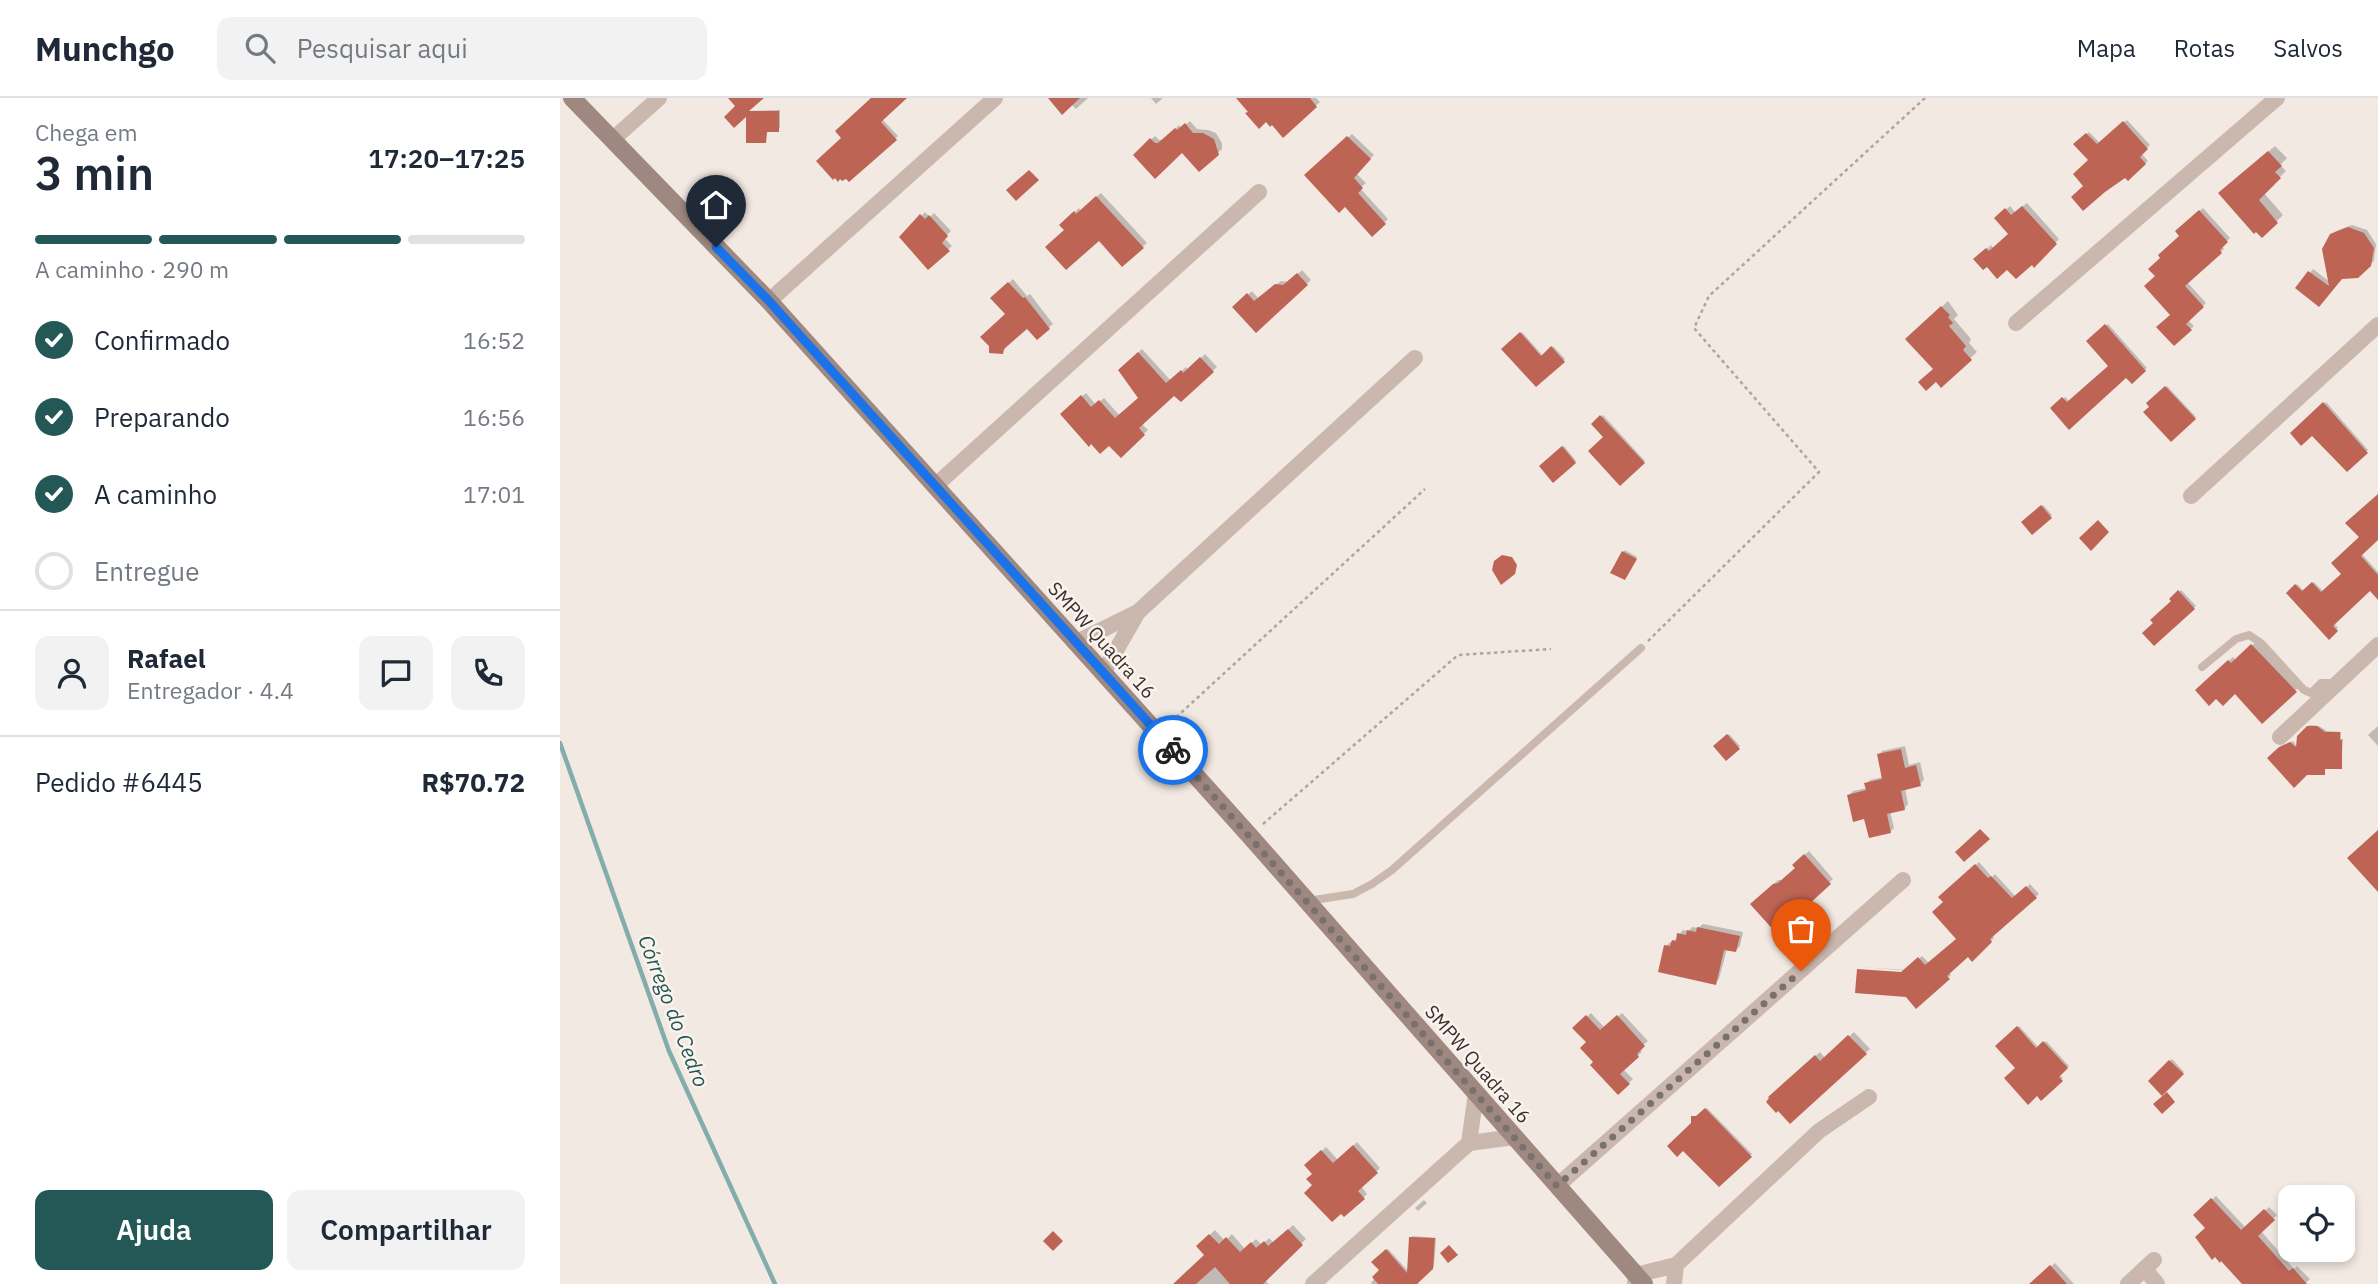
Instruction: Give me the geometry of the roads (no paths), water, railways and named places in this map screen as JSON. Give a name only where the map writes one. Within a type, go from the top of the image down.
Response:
[{"type":"street","name":"SMPW Quadra 16","points":[[572,98],[769,301],[936,486],[1250,835],[1638,1281]]},
{"type":"street","points":[[612,140],[659,98]]},
{"type":"street","points":[[769,301],[995,98]]},
{"type":"street","points":[[2016,323],[2277,98]]},
{"type":"street","points":[[936,486],[1259,192]]},
{"type":"street","points":[[2191,496],[2378,325]]},
{"type":"street","points":[[1075,643],[1138,612],[1415,358]]},
{"type":"street","points":[[1103,673],[1138,612]]},
{"type":"street","points":[[2280,737],[2378,645]]},
{"type":"street","points":[[1557,1186],[1902,880]]},
{"type":"street","points":[[1469,1143],[1476,1093]]},
{"type":"street","points":[[1638,1281],[1676,1265],[1819,1131],[1869,1097]]},
{"type":"street","points":[[1313,1284],[1469,1143],[1514,1137]]},
{"type":"street","points":[[2128,1284],[2149,1264],[2157,1284]]},
{"type":"street","points":[[1674,1284],[1676,1265]]},
{"type":"lane","points":[[2202,667],[2235,639],[2249,635],[2260,643],[2304,691],[2311,693],[2321,683],[2333,686]]},
{"type":"lane","points":[[1307,901],[1353,894],[1392,870],[1641,648]]},
{"type":"waterway","name":"Córrego do Cedro","points":[[560,743],[669,1051],[775,1284]]}]
